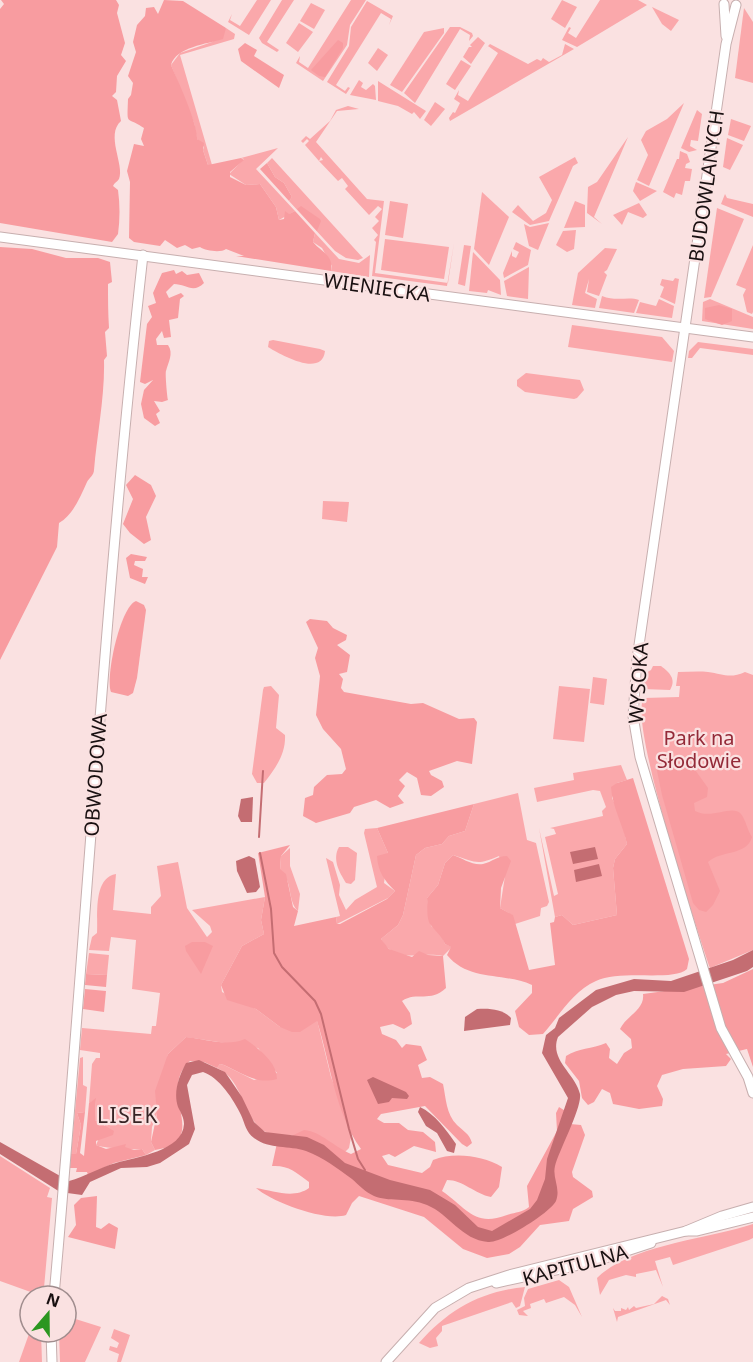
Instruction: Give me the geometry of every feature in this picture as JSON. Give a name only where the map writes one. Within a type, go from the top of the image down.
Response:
[{"type":"street","points":[[722,2],[739,3]]},
{"type":"street","name":"BUDOWLANYCH","points":[[685,328],[726,44],[726,11],[722,2]]},
{"type":"street","name":"BUDOWLANYCH","points":[[726,44],[739,3]]},
{"type":"street","name":"WIENIECKA","points":[[0,237],[753,337]]},
{"type":"street","name":"OBWODOWA","points":[[55,1284],[114,539],[128,378],[143,255]]},
{"type":"street","name":"WYSOKA","points":[[685,328],[637,659],[633,710],[640,757],[724,1037],[748,1077],[753,1093]]},
{"type":"street","name":"KAPITULNA","points":[[686,1231],[696,1225],[753,1208]]},
{"type":"street","name":"KAPITULNA","points":[[386,1362],[435,1308],[455,1294],[482,1284],[509,1282],[593,1262],[627,1252],[665,1236],[697,1231],[753,1217]]},
{"type":"street","points":[[51,1344],[52,1362]]},
{"type":"green space","points":[[257,0],[271,0],[249,35],[228,22],[232,14],[230,20],[240,26]]},
{"type":"green space","points":[[282,0],[294,0],[267,42],[279,50],[277,52],[262,43],[259,38]]},
{"type":"green space","points":[[351,0],[366,0],[350,25],[347,45],[323,81],[296,63],[300,56],[299,62],[308,68]]},
{"type":"green space","points":[[562,0],[577,7],[565,28],[551,19]]},
{"type":"green space","points":[[600,0],[638,0],[647,5],[577,47],[562,40],[569,27],[571,28],[568,33],[576,38]]},
{"type":"green space","points":[[367,1],[393,16],[389,25],[391,19],[381,13],[336,85],[345,91],[348,87],[350,88],[346,94],[327,82],[349,46],[351,27]]},
{"type":"green space","points":[[311,3],[325,10],[314,29],[300,21]]},
{"type":"green space","points":[[652,7],[679,20],[671,31],[662,24]]},
{"type":"green space","points":[[744,8],[753,22],[753,83],[735,78]]},
{"type":"green space","points":[[299,23],[313,32],[298,52],[286,43]]},
{"type":"green space","points":[[450,27],[460,27],[472,33],[473,36],[469,41],[470,35],[460,29],[415,103],[404,93]]},
{"type":"green space","points":[[226,28],[235,34],[234,39],[180,55],[212,165],[208,165],[204,147],[197,139],[194,123],[171,65],[180,53],[212,42]]},
{"type":"green space","points":[[444,28],[444,33],[402,92],[390,85],[424,32]]},
{"type":"green space","points":[[478,37],[485,43],[471,64],[463,57]]},
{"type":"green space","points":[[490,44],[528,64],[537,59],[541,61],[543,58],[549,62],[562,55],[565,44],[574,49],[450,121],[449,118],[453,112],[455,113],[460,103],[454,99],[459,90],[458,95],[468,101],[498,53],[488,46]]},
{"type":"green space","points":[[378,48],[388,55],[377,71],[368,63]]},
{"type":"green space","points":[[461,60],[471,66],[455,90],[446,84]]},
{"type":"green space","points":[[359,80],[363,83],[361,87],[366,90],[373,84],[375,86],[376,100],[350,95]]},
{"type":"green space","points":[[378,81],[426,111],[420,119],[414,112],[412,114],[398,106],[378,101]]},
{"type":"green space","points":[[435,102],[445,109],[431,126],[424,120]]},
{"type":"green space","points":[[684,103],[649,186],[637,180],[648,155],[641,140],[646,131],[667,119]]},
{"type":"green space","points":[[348,106],[359,109],[337,111],[316,142],[367,199],[384,201],[375,273],[447,283],[447,286],[372,276],[376,242],[374,240],[378,235],[372,228],[379,221],[375,217],[382,209],[378,206],[369,215],[345,189],[348,186],[342,178],[338,181],[319,161],[305,145],[309,141],[307,139],[303,143],[301,141],[306,136],[310,139],[330,121],[336,110]]},
{"type":"green space","points":[[697,110],[702,114],[698,141],[691,140],[690,146],[697,150],[689,152],[681,148]]},
{"type":"green space","points":[[731,119],[751,126],[744,141],[728,135]]},
{"type":"green space","points":[[628,137],[594,217],[602,224],[587,213],[588,187],[597,182]]},
{"type":"green space","points":[[727,138],[743,145],[730,170],[723,167]]},
{"type":"green space","points":[[278,148],[256,169],[295,211],[279,220],[276,207],[260,184],[246,185],[229,174],[244,159],[241,158]]},
{"type":"green space","points":[[680,151],[687,154],[690,162],[685,168],[692,169],[690,181],[685,181],[682,195],[676,193],[674,198],[663,192],[679,159]]},
{"type":"green space","points":[[575,157],[578,163],[573,166],[549,221],[530,225],[512,212],[518,205],[533,221],[546,213],[552,200],[539,177]]},
{"type":"green space","points":[[272,158],[363,258],[358,260],[346,258],[335,251],[289,201],[292,197],[284,183],[275,177],[267,163]]},
{"type":"green space","points":[[636,182],[657,191],[640,201],[633,191]]},
{"type":"green space","points":[[482,192],[509,217],[489,265],[474,249]]},
{"type":"green space","points":[[725,194],[727,198],[753,204],[753,217],[721,204]]},
{"type":"green space","points":[[390,201],[408,204],[403,238],[385,235]]},
{"type":"green space","points":[[575,201],[585,205],[585,227],[564,228]]},
{"type":"green space","points":[[639,203],[647,215],[643,218],[628,212],[622,225],[613,215]]},
{"type":"green space","points":[[717,208],[744,219],[711,297],[704,298]]},
{"type":"green space","points":[[549,223],[538,250],[529,246],[524,224],[530,227]]},
{"type":"green space","points":[[576,230],[574,249],[567,252],[556,245],[563,231]]},
{"type":"green space","points":[[315,233],[339,259],[359,263],[370,255],[369,277],[331,271],[332,266],[322,248],[313,242]]},
{"type":"green space","points":[[385,239],[449,247],[444,279],[381,270]]},
{"type":"green space","points":[[516,242],[531,250],[528,265],[504,278],[503,273],[512,251],[512,256],[516,258],[519,252],[513,249]]},
{"type":"green space","points":[[464,245],[471,246],[465,286],[458,284]]},
{"type":"green space","points":[[753,245],[752,314],[747,312],[743,295],[746,289],[736,285]]},
{"type":"green space","points":[[605,248],[617,249],[604,272],[607,275],[599,296],[587,292],[589,279],[585,293],[597,299],[595,308],[572,305],[578,273]]},
{"type":"green space","points":[[473,252],[500,280],[501,295],[488,290],[487,293],[469,291]]},
{"type":"green space","points":[[529,267],[528,299],[507,296],[504,281]]},
{"type":"green space","points":[[675,278],[679,279],[675,304],[660,297],[664,287],[660,285],[662,279],[673,281]]},
{"type":"green space","points":[[602,296],[613,299],[639,300],[634,313],[599,308]]},
{"type":"green space","points":[[659,299],[674,306],[672,318],[636,313],[640,302],[656,306]]},
{"type":"green space","points":[[710,299],[753,317],[753,329],[702,321],[703,302]]},
{"type":"green space","points":[[572,325],[662,337],[674,351],[672,362],[568,347]]},
{"type":"green space","points":[[269,341],[325,351],[322,359],[317,363],[309,364],[291,359],[268,347]]},
{"type":"green space","points":[[698,342],[753,349],[753,355],[700,348],[692,358],[688,358],[689,351]]},
{"type":"green space","points":[[526,373],[580,380],[584,390],[574,399],[525,392],[517,386],[517,380]]},
{"type":"green space","points":[[323,501],[349,502],[347,522],[322,519]]},
{"type":"green space","points":[[653,666],[661,666],[669,673],[673,682],[670,690],[643,689],[644,674]]},
{"type":"green space","name":"Park na Słodowie","points":[[678,672],[704,672],[731,676],[745,672],[753,675],[753,950],[710,968],[654,783],[641,714],[644,698],[679,697],[680,686],[676,686]]},
{"type":"green space","points":[[593,677],[607,679],[604,705],[590,703]]},
{"type":"green space","points":[[271,686],[279,695],[276,728],[285,735],[285,742],[282,755],[272,772],[264,783],[257,783],[252,774],[263,690],[264,687]]},
{"type":"green space","points":[[559,686],[590,689],[584,742],[553,739]]},
{"type":"green space","points":[[621,765],[627,780],[617,783],[612,798],[621,817],[627,844],[615,859],[613,868],[617,915],[573,925],[562,915],[555,917],[539,828],[554,896],[558,894],[545,837],[556,834],[554,829],[550,828],[603,816],[602,811],[606,807],[600,791],[593,790],[537,802],[534,788],[574,780],[573,773]]},
{"type":"green space","points":[[518,793],[527,840],[536,843],[549,902],[547,906],[541,908],[540,916],[515,924],[512,915],[500,908],[505,876],[499,856],[476,862],[453,855],[445,863],[438,885],[427,898],[431,926],[440,932],[445,944],[452,947],[443,956],[401,954],[387,947],[381,939],[398,925],[403,915],[416,855],[425,848],[442,844],[449,836],[465,831],[474,804]]},
{"type":"green space","points":[[377,828],[388,853],[384,883],[395,891],[388,898],[337,924],[336,917],[340,916],[326,858],[333,862],[340,885],[339,895],[346,910],[355,900],[377,887],[364,833],[365,829]]},
{"type":"green space","points":[[339,847],[348,847],[357,853],[355,880],[351,884],[346,883],[337,865],[336,856]]},
{"type":"green space","points":[[290,848],[290,866],[300,894],[298,911],[292,902],[287,879],[280,870],[281,856]]},
{"type":"green space","points":[[178,862],[187,908],[207,937],[212,932],[210,926],[192,910],[265,897],[261,920],[264,934],[242,946],[221,985],[222,992],[256,1009],[280,1027],[317,1020],[331,1077],[352,1132],[349,1148],[338,1159],[309,1139],[268,1133],[253,1120],[231,1079],[217,1068],[220,1064],[224,1065],[254,1080],[277,1073],[258,1048],[186,1037],[168,1054],[157,1114],[152,1127],[151,1142],[155,1150],[146,1155],[142,1149],[96,1145],[105,1125],[95,1120],[96,1099],[89,1103],[92,1064],[96,1058],[100,1058],[100,1053],[80,1050],[82,1028],[151,1034],[152,1026],[156,1026],[160,993],[132,989],[136,940],[111,937],[109,951],[89,950],[92,937],[97,933],[97,907],[100,890],[103,882],[116,874],[113,910],[151,914],[151,907],[161,896],[157,866]]},
{"type":"green space","points":[[89,953],[109,955],[107,975],[86,974]]},
{"type":"green space","points":[[83,1057],[83,1085],[87,1087],[85,1112],[77,1113],[81,1125],[76,1154],[71,1154],[80,1058]]},
{"type":"green space","points":[[0,1156],[50,1188],[47,1197],[52,1198],[44,1284],[18,1284],[18,1287],[0,1281]]},
{"type":"green space","points":[[753,1224],[753,1238],[749,1240],[673,1265],[670,1257],[655,1261],[663,1287],[656,1270],[636,1274],[636,1277],[626,1275],[609,1280],[600,1295],[597,1278],[611,1267],[629,1258],[670,1244]]},
{"type":"green space","points":[[559,1280],[569,1287],[582,1317],[575,1305],[564,1297],[546,1303],[544,1299],[530,1304],[531,1308],[523,1311],[528,1316],[519,1315],[517,1310],[525,1306],[524,1298],[528,1289]]},
{"type":"green space","points":[[525,1287],[520,1306],[516,1308],[512,1302],[442,1326],[442,1331],[436,1338],[438,1346],[430,1348],[419,1343],[442,1321],[466,1304],[494,1293]]},
{"type":"green space","points":[[662,1296],[668,1299],[670,1305],[666,1300],[618,1317],[617,1322],[613,1308],[615,1311],[621,1311],[621,1308],[626,1310],[628,1307],[629,1310],[634,1306],[636,1308],[654,1304]]},
{"type":"green space","points":[[78,1320],[101,1327],[85,1362],[60,1362],[59,1344],[78,1344]]},
{"type":"green space","points":[[114,1329],[130,1335],[121,1362],[117,1362],[119,1354],[109,1350],[110,1346],[117,1348],[119,1343],[111,1338]]},
{"type":"green space","points":[[25,1344],[41,1344],[42,1362],[19,1362]]},
{"type":"shaded area","points":[[1,0],[116,0],[119,5],[117,13],[125,43],[121,55],[126,61],[117,76],[116,92],[112,96],[117,100],[121,121],[115,134],[120,173],[119,179],[113,186],[118,190],[119,223],[118,234],[112,242],[0,223],[0,9],[4,4]]},
{"type":"shaded area","points":[[164,0],[183,1],[226,28],[223,39],[185,50],[174,59],[171,65],[191,113],[197,139],[204,143],[203,150],[208,165],[241,158],[244,160],[230,172],[230,177],[246,185],[260,184],[276,207],[279,220],[284,219],[285,211],[289,214],[295,211],[315,233],[313,242],[329,257],[331,271],[236,256],[244,256],[226,249],[217,251],[200,247],[192,249],[185,245],[177,248],[165,240],[160,246],[134,242],[129,238],[130,182],[127,171],[134,144],[144,146],[141,139],[144,128],[128,117],[128,99],[133,83],[128,76],[136,52],[133,42],[137,25],[145,16],[146,8],[154,7],[158,14]]},
{"type":"shaded area","points":[[338,40],[343,43],[343,48],[325,77],[319,76],[311,70]]},
{"type":"shaded area","points":[[245,43],[257,50],[254,56],[284,75],[279,88],[241,61],[238,49]]},
{"type":"shaded area","points":[[267,163],[275,177],[284,183],[292,197],[289,201],[260,169]]},
{"type":"shaded area","points":[[301,206],[320,219],[317,231],[297,209]]},
{"type":"shaded area","points":[[0,247],[32,249],[66,258],[98,258],[110,262],[112,282],[108,284],[109,328],[105,332],[107,356],[104,360],[94,472],[73,510],[59,523],[57,547],[0,660]]},
{"type":"shaded area","points":[[174,270],[176,274],[182,271],[187,275],[199,273],[204,283],[196,288],[174,284],[166,292],[169,298],[181,293],[184,296],[180,299],[178,318],[169,320],[171,337],[164,338],[162,331],[156,339],[157,345],[168,345],[171,355],[166,373],[168,400],[154,401],[160,411],[156,414],[160,423],[155,426],[144,418],[141,404],[144,390],[153,380],[145,384],[140,382],[147,324],[152,317],[148,306],[156,303],[153,293],[162,273]]},
{"type":"shaded area","points":[[719,305],[732,309],[732,321],[722,325],[705,319],[705,308]]},
{"type":"shaded area","points":[[135,475],[151,485],[156,496],[146,517],[151,540],[144,544],[123,524],[133,499],[126,485]]},
{"type":"shaded area","points":[[131,554],[147,557],[145,561],[135,561],[134,565],[143,569],[142,577],[148,577],[145,584],[130,578],[126,558]]},
{"type":"shaded area","points":[[136,601],[144,605],[146,610],[137,678],[133,693],[128,696],[111,692],[110,673],[119,629],[130,606]]},
{"type":"shaded area","points":[[310,619],[327,621],[333,628],[347,635],[346,640],[337,645],[350,655],[347,672],[339,674],[343,679],[341,688],[344,692],[411,704],[423,703],[459,719],[474,718],[477,722],[472,764],[457,761],[429,771],[431,775],[442,781],[444,787],[431,796],[421,795],[417,778],[407,772],[399,780],[405,786],[398,796],[404,803],[390,808],[376,800],[354,807],[350,813],[316,823],[303,816],[305,798],[313,795],[314,787],[327,775],[342,774],[346,769],[341,749],[323,729],[316,715],[320,676],[315,658],[318,648],[306,622]]},
{"type":"shaded area","points":[[683,759],[688,760],[708,788],[707,797],[694,803],[695,811],[708,814],[737,811],[743,816],[752,837],[745,847],[713,858],[708,862],[720,891],[713,905],[706,912],[699,910],[693,903],[656,766],[679,762]]},
{"type":"shaded area","points":[[633,778],[689,959],[687,969],[670,975],[619,976],[596,981],[573,997],[543,1034],[529,1035],[519,1027],[515,1011],[532,993],[532,985],[476,973],[456,964],[447,955],[451,947],[445,944],[430,924],[427,898],[438,885],[445,863],[453,855],[479,864],[507,856],[511,861],[501,888],[500,908],[513,915],[529,970],[555,965],[550,923],[554,922],[555,917],[562,915],[573,925],[617,915],[613,868],[615,859],[627,844],[613,801],[611,787]]},
{"type":"shaded area","points":[[253,797],[252,822],[241,822],[238,816],[241,799]]},
{"type":"shaded area","points":[[474,804],[465,831],[449,836],[442,844],[425,848],[416,855],[403,915],[398,925],[381,939],[389,949],[412,957],[419,951],[428,955],[443,956],[446,988],[434,995],[413,997],[402,1001],[410,1013],[412,1024],[404,1029],[393,1024],[380,1027],[382,1034],[396,1040],[402,1048],[406,1044],[421,1046],[427,1060],[418,1065],[422,1078],[430,1077],[443,1084],[447,1106],[453,1121],[468,1135],[472,1143],[467,1147],[462,1144],[425,1106],[381,1114],[377,1119],[384,1123],[399,1123],[408,1130],[423,1132],[435,1142],[436,1152],[414,1146],[395,1157],[389,1154],[382,1156],[388,1165],[422,1173],[430,1167],[433,1160],[449,1156],[477,1157],[494,1163],[502,1167],[499,1187],[491,1197],[447,1180],[442,1191],[465,1210],[479,1217],[496,1218],[518,1212],[529,1207],[527,1186],[557,1131],[556,1113],[559,1107],[567,1112],[570,1124],[581,1125],[585,1135],[572,1172],[573,1177],[592,1191],[593,1197],[573,1209],[569,1221],[540,1225],[520,1247],[509,1254],[487,1258],[463,1249],[424,1217],[359,1196],[352,1203],[346,1215],[325,1216],[286,1205],[256,1188],[290,1194],[309,1188],[309,1182],[296,1172],[272,1166],[277,1143],[304,1130],[317,1134],[351,1154],[361,1149],[352,1135],[339,1103],[317,1021],[300,1032],[292,1032],[280,1027],[256,1009],[227,1000],[221,985],[242,946],[264,934],[261,920],[265,897],[258,853],[290,845],[281,856],[280,869],[286,874],[293,907],[298,911],[294,926],[336,917],[337,924],[340,924],[387,899],[395,891],[380,871],[377,856],[388,853],[377,828]]},
{"type":"shaded area","points":[[595,847],[598,859],[573,864],[570,852]]},
{"type":"shaded area","points":[[249,856],[255,859],[260,887],[256,892],[247,893],[237,871],[236,861]]},
{"type":"shaded area","points":[[599,864],[602,876],[576,882],[574,870]]},
{"type":"shaded area","points":[[192,942],[205,942],[213,946],[201,974],[186,951],[185,946]]},
{"type":"shaded area","points":[[753,950],[753,967],[747,971],[684,992],[634,991],[616,995],[592,1007],[558,1037],[557,1053],[577,1086],[580,1100],[555,1166],[558,1192],[556,1201],[525,1226],[494,1241],[488,1242],[471,1237],[427,1205],[374,1196],[336,1167],[313,1154],[300,1149],[260,1142],[249,1133],[230,1096],[215,1079],[203,1072],[192,1075],[187,1085],[195,1129],[189,1144],[160,1163],[147,1167],[121,1168],[90,1182],[82,1195],[60,1192],[0,1154],[0,1142],[69,1181],[167,1147],[182,1133],[184,1124],[177,1101],[176,1090],[179,1079],[186,1063],[199,1060],[225,1072],[242,1097],[254,1122],[265,1132],[307,1137],[324,1145],[345,1163],[390,1180],[430,1190],[455,1205],[478,1227],[492,1231],[530,1209],[537,1200],[545,1179],[547,1159],[568,1098],[542,1053],[546,1035],[555,1028],[559,1018],[596,990],[634,979],[671,981],[733,960]]},
{"type":"shaded area","points":[[753,969],[753,1067],[747,1049],[726,1054],[731,1059],[726,1066],[683,1069],[662,1075],[657,1086],[663,1099],[662,1106],[639,1109],[613,1104],[610,1093],[602,1089],[594,1102],[588,1105],[582,1098],[579,1081],[565,1063],[566,1056],[575,1051],[606,1043],[610,1049],[609,1058],[617,1064],[624,1053],[632,1048],[631,1039],[620,1029],[638,1009],[643,1000],[643,994],[723,983]]},
{"type":"shaded area","points":[[86,974],[107,975],[106,987],[85,985]]},
{"type":"shaded area","points":[[85,989],[106,991],[104,1012],[83,1009]]},
{"type":"shaded area","points":[[477,1009],[500,1011],[511,1018],[510,1025],[464,1031],[465,1017]]},
{"type":"shaded area","points":[[186,1037],[223,1042],[245,1039],[270,1061],[277,1079],[256,1079],[224,1065],[220,1064],[217,1068],[204,1062],[190,1061],[181,1073],[178,1086],[182,1126],[180,1137],[172,1145],[155,1150],[151,1142],[157,1114],[155,1091],[168,1054]]},
{"type":"shaded area","points":[[373,1077],[406,1092],[409,1096],[407,1099],[392,1098],[389,1102],[378,1104],[367,1080]]},
{"type":"shaded area","points":[[96,1098],[95,1120],[114,1131],[113,1135],[96,1141],[96,1145],[106,1149],[126,1144],[125,1147],[134,1150],[142,1149],[146,1155],[114,1163],[88,1175],[87,1172],[76,1172],[77,1168],[70,1168],[71,1154],[76,1154],[81,1125],[77,1113],[85,1112],[80,1153],[84,1156],[89,1103]]},
{"type":"shaded area","points":[[420,1107],[436,1118],[449,1134],[456,1144],[454,1153],[447,1151],[437,1133],[426,1126],[418,1112]]},
{"type":"shaded area","points":[[97,1196],[96,1227],[101,1229],[109,1223],[118,1228],[115,1249],[68,1237],[76,1225],[74,1205],[81,1198]]},
{"type":"waterway","points":[[259,837],[263,771]]},
{"type":"waterway","points":[[260,853],[271,909],[274,953],[282,967],[315,1001],[321,1014],[349,1129],[358,1159],[365,1170]]},
{"type":"district","name":"LISEK","points":[[128,1115]]}]
